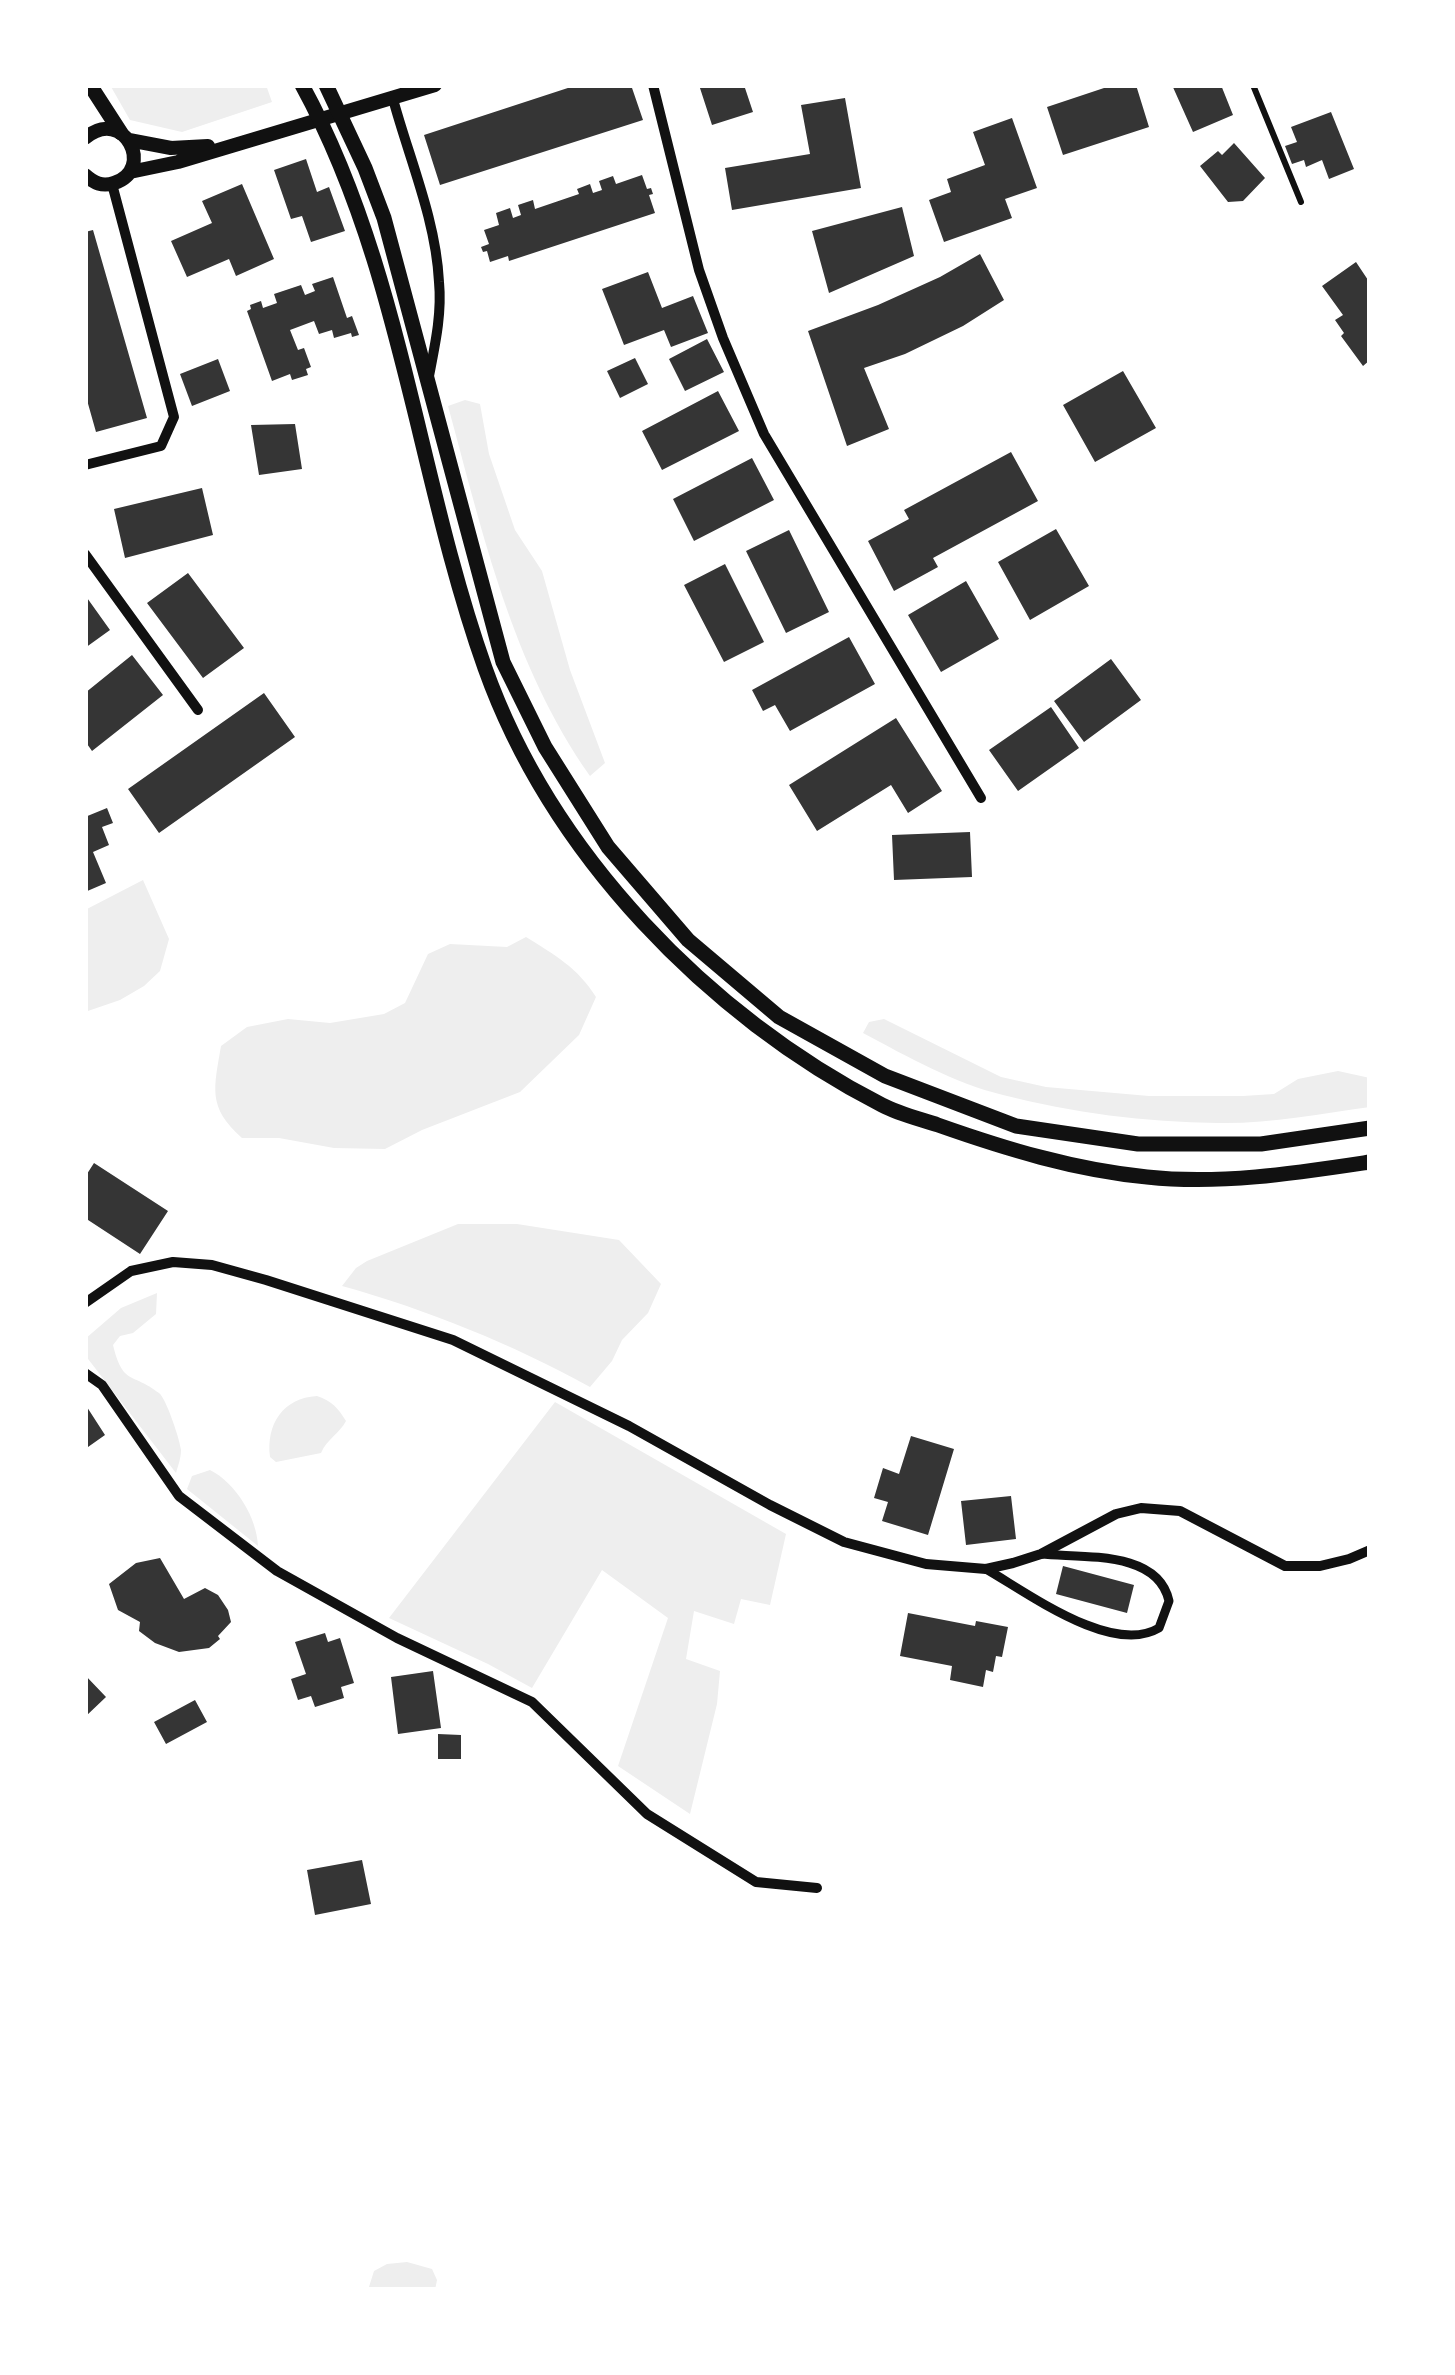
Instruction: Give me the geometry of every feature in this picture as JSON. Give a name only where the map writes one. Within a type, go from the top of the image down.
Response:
[{"type":"main road","points":[[90,85],[125,137]]},
{"type":"main road","points":[[302,85],[364,223],[486,669],[530,766],[590,860],[674,957],[773,1041],[884,1106],[1017,1154],[1148,1178],[1268,1177],[1370,1162]]},
{"type":"main road","points":[[326,85],[384,218],[503,662],[544,747],[608,847],[688,940],[779,1017],[884,1076],[1016,1126],[1138,1144],[1261,1144],[1370,1128]]},
{"type":"street","points":[[99,185],[130,172],[178,162],[435,85]]},
{"type":"street","points":[[653,85],[699,270],[764,434],[980,798]]},
{"type":"street","points":[[385,101],[431,232],[440,280],[438,332],[428,382]]},
{"type":"street","points":[[85,138],[104,128],[171,148],[229,144]]},
{"type":"street","points":[[125,137],[134,156],[130,172]]},
{"type":"street","points":[[85,175],[99,185],[174,417],[160,446],[85,466]]},
{"type":"street","points":[[85,554],[198,710]]},
{"type":"street","points":[[85,1302],[131,1271],[152,1265],[192,1262],[236,1271],[453,1340],[629,1426],[844,1542],[926,1564],[986,1569],[1041,1554],[1098,1522],[1140,1508],[1180,1512],[1285,1566],[1320,1566],[1370,1550]]},
{"type":"street","points":[[85,1373],[102,1384],[179,1496],[277,1571],[397,1638],[532,1702],[646,1814],[756,1882],[817,1888]]},
{"type":"street","points":[[986,1569],[1036,1598],[1116,1635],[1137,1637],[1159,1628],[1168,1602],[1160,1579],[1150,1570],[1132,1563],[1041,1554]]},
{"type":"lane","points":[[1253,85],[1301,202]]},
{"type":"shaded area","points":[[110,85],[266,85],[272,102],[182,132],[130,120]]},
{"type":"shaded area","points":[[465,400],[480,404],[489,454],[515,530],[542,571],[570,670],[605,763],[590,776],[540,689],[503,597],[448,406]]},
{"type":"shaded area","points":[[143,880],[169,939],[160,971],[120,1000],[85,1012],[85,910]]},
{"type":"shaded area","points":[[526,937],[574,970],[596,997],[579,1035],[520,1092],[422,1130],[385,1149],[242,1138],[223,1116],[215,1085],[221,1046],[247,1027],[288,1019],[330,1023],[384,1014],[405,1003],[428,954],[450,944],[507,947]]},
{"type":"shaded area","points":[[884,1019],[1001,1077],[1046,1087],[1149,1096],[1243,1096],[1274,1094],[1298,1079],[1338,1071],[1370,1078],[1370,1107],[1236,1123],[1163,1121],[1082,1112],[967,1084],[863,1033],[869,1022]]},
{"type":"shaded area","points":[[458,1224],[517,1224],[619,1240],[661,1284],[648,1313],[622,1340],[612,1361],[590,1387],[469,1329],[342,1286],[367,1261]]},
{"type":"shaded area","points":[[157,1293],[156,1314],[133,1333],[120,1336],[113,1345],[125,1373],[159,1393],[165,1403],[181,1450],[176,1473],[85,1355],[85,1339],[121,1308]]},
{"type":"shaded area","points":[[317,1396],[327,1400],[346,1421],[321,1453],[276,1462],[270,1457],[269,1445],[279,1415],[295,1402]]},
{"type":"shaded area","points":[[555,1402],[786,1534],[770,1605],[741,1599],[734,1624],[694,1611],[686,1659],[720,1671],[717,1704],[690,1814],[618,1766],[668,1618],[602,1570],[532,1688],[389,1618]]},
{"type":"shaded area","points":[[210,1470],[228,1483],[243,1502],[254,1524],[258,1546],[187,1489],[192,1476]]},
{"type":"shaded area","points":[[407,2262],[432,2269],[437,2280],[435,2290],[368,2290],[374,2271],[387,2264]]},
{"type":"building","points":[[577,85],[631,85],[643,120],[440,185],[424,135]]},
{"type":"building","points":[[699,85],[744,85],[753,112],[712,125]]},
{"type":"building","points":[[1113,85],[1136,85],[1149,127],[1063,155],[1047,107]]},
{"type":"building","points":[[1172,85],[1221,85],[1233,115],[1193,132]]},
{"type":"building","points":[[845,98],[861,188],[732,210],[725,168],[810,154],[801,105]]},
{"type":"building","points":[[1331,112],[1354,169],[1329,179],[1322,160],[1306,167],[1304,160],[1292,164],[1285,146],[1297,142],[1291,127]]},
{"type":"building","points":[[1012,118],[1037,188],[1005,199],[1012,218],[944,242],[929,200],[951,192],[947,179],[985,165],[973,132]]},
{"type":"building","points":[[1234,143],[1265,178],[1243,201],[1228,202],[1200,166],[1218,151],[1222,155]]},
{"type":"building","points":[[306,159],[317,192],[329,187],[345,231],[311,242],[302,216],[291,219],[274,170]]},
{"type":"building","points":[[642,175],[647,189],[651,188],[653,194],[649,195],[655,213],[509,261],[508,256],[490,262],[487,251],[483,252],[481,247],[489,244],[484,230],[499,225],[496,213],[510,208],[513,218],[521,215],[518,205],[533,200],[535,209],[579,194],[577,189],[590,184],[593,193],[602,190],[599,181],[613,176],[616,184]]},
{"type":"building","points":[[242,184],[274,259],[236,276],[229,259],[187,277],[171,241],[212,223],[202,201]]},
{"type":"building","points":[[902,207],[914,256],[829,293],[812,231]]},
{"type":"building","points":[[93,230],[147,418],[96,432],[85,393],[85,232]]},
{"type":"building","points":[[980,254],[1004,300],[963,326],[905,354],[864,368],[889,429],[847,446],[808,331],[878,305]]},
{"type":"building","points":[[1356,262],[1370,283],[1370,360],[1363,366],[1341,336],[1344,333],[1335,320],[1343,315],[1322,286]]},
{"type":"building","points":[[648,272],[662,308],[693,296],[708,333],[671,347],[664,330],[624,345],[602,289]]},
{"type":"building","points":[[333,277],[347,318],[352,316],[359,335],[334,338],[332,330],[319,334],[314,321],[290,330],[298,350],[304,348],[311,367],[306,369],[308,375],[292,380],[290,374],[272,381],[247,311],[250,305],[261,301],[263,308],[277,303],[274,294],[301,285],[305,295],[315,291],[312,284]]},
{"type":"building","points":[[707,339],[724,372],[685,391],[669,359]]},
{"type":"building","points":[[635,358],[648,384],[620,398],[607,371]]},
{"type":"building","points":[[218,359],[230,391],[192,406],[180,374]]},
{"type":"building","points":[[1123,371],[1156,428],[1095,462],[1063,405]]},
{"type":"building","points":[[718,391],[739,431],[662,470],[642,431]]},
{"type":"building","points":[[295,424],[302,469],[259,475],[251,425]]},
{"type":"building","points":[[1011,452],[1038,501],[933,558],[938,567],[894,591],[868,541],[909,519],[904,510]]},
{"type":"building","points":[[752,458],[774,500],[694,541],[673,499]]},
{"type":"building","points":[[202,488],[213,535],[125,558],[114,509]]},
{"type":"building","points":[[1056,529],[1089,586],[1030,620],[998,562]]},
{"type":"building","points":[[789,530],[829,612],[786,633],[746,551]]},
{"type":"building","points":[[725,564],[764,642],[724,662],[684,585]]},
{"type":"building","points":[[188,573],[244,648],[203,678],[147,603]]},
{"type":"building","points":[[966,581],[999,639],[941,672],[908,615]]},
{"type":"building","points":[[85,595],[110,630],[85,648]]},
{"type":"building","points":[[849,637],[875,684],[790,731],[775,705],[763,711],[752,690]]},
{"type":"building","points":[[132,655],[163,695],[92,751],[85,741],[85,693]]},
{"type":"building","points":[[1111,659],[1141,700],[1084,742],[1054,701]]},
{"type":"building","points":[[264,693],[295,737],[159,833],[128,789]]},
{"type":"building","points":[[1051,707],[1079,748],[1018,791],[989,750]]},
{"type":"building","points":[[896,718],[942,791],[908,813],[891,785],[817,831],[789,785]]},
{"type":"building","points":[[107,808],[113,823],[102,827],[109,845],[93,852],[106,883],[85,892],[85,817]]},
{"type":"building","points":[[970,832],[972,877],[894,880],[892,835]]},
{"type":"building","points":[[94,1163],[168,1211],[140,1254],[85,1218],[85,1177]]},
{"type":"building","points":[[85,1404],[105,1435],[88,1447],[85,1443]]},
{"type":"building","points":[[911,1436],[954,1449],[928,1535],[882,1521],[888,1502],[874,1498],[883,1468],[899,1474]]},
{"type":"building","points":[[1011,1496],[1016,1539],[966,1545],[961,1501]]},
{"type":"building","points":[[160,1558],[184,1599],[205,1588],[218,1595],[228,1610],[231,1622],[209,1648],[179,1652],[155,1643],[139,1631],[140,1622],[118,1610],[109,1584],[136,1563]]},
{"type":"building","points":[[1063,1566],[1134,1585],[1127,1613],[1056,1594]]},
{"type":"building","points":[[908,1613],[975,1626],[976,1621],[1008,1627],[1002,1657],[996,1656],[993,1672],[986,1670],[983,1687],[950,1680],[952,1666],[900,1656]]},
{"type":"building","points":[[325,1633],[328,1642],[340,1638],[354,1683],[341,1687],[344,1698],[315,1707],[311,1696],[298,1700],[291,1679],[306,1674],[295,1642]]},
{"type":"building","points":[[433,1671],[441,1728],[398,1734],[391,1677]]},
{"type":"building","points":[[85,1675],[106,1697],[85,1717]]},
{"type":"building","points":[[195,1700],[207,1722],[166,1744],[154,1722]]},
{"type":"building","points":[[438,1734],[461,1735],[461,1759],[438,1759]]},
{"type":"building","points":[[362,1860],[371,1904],[315,1915],[307,1870]]}]
